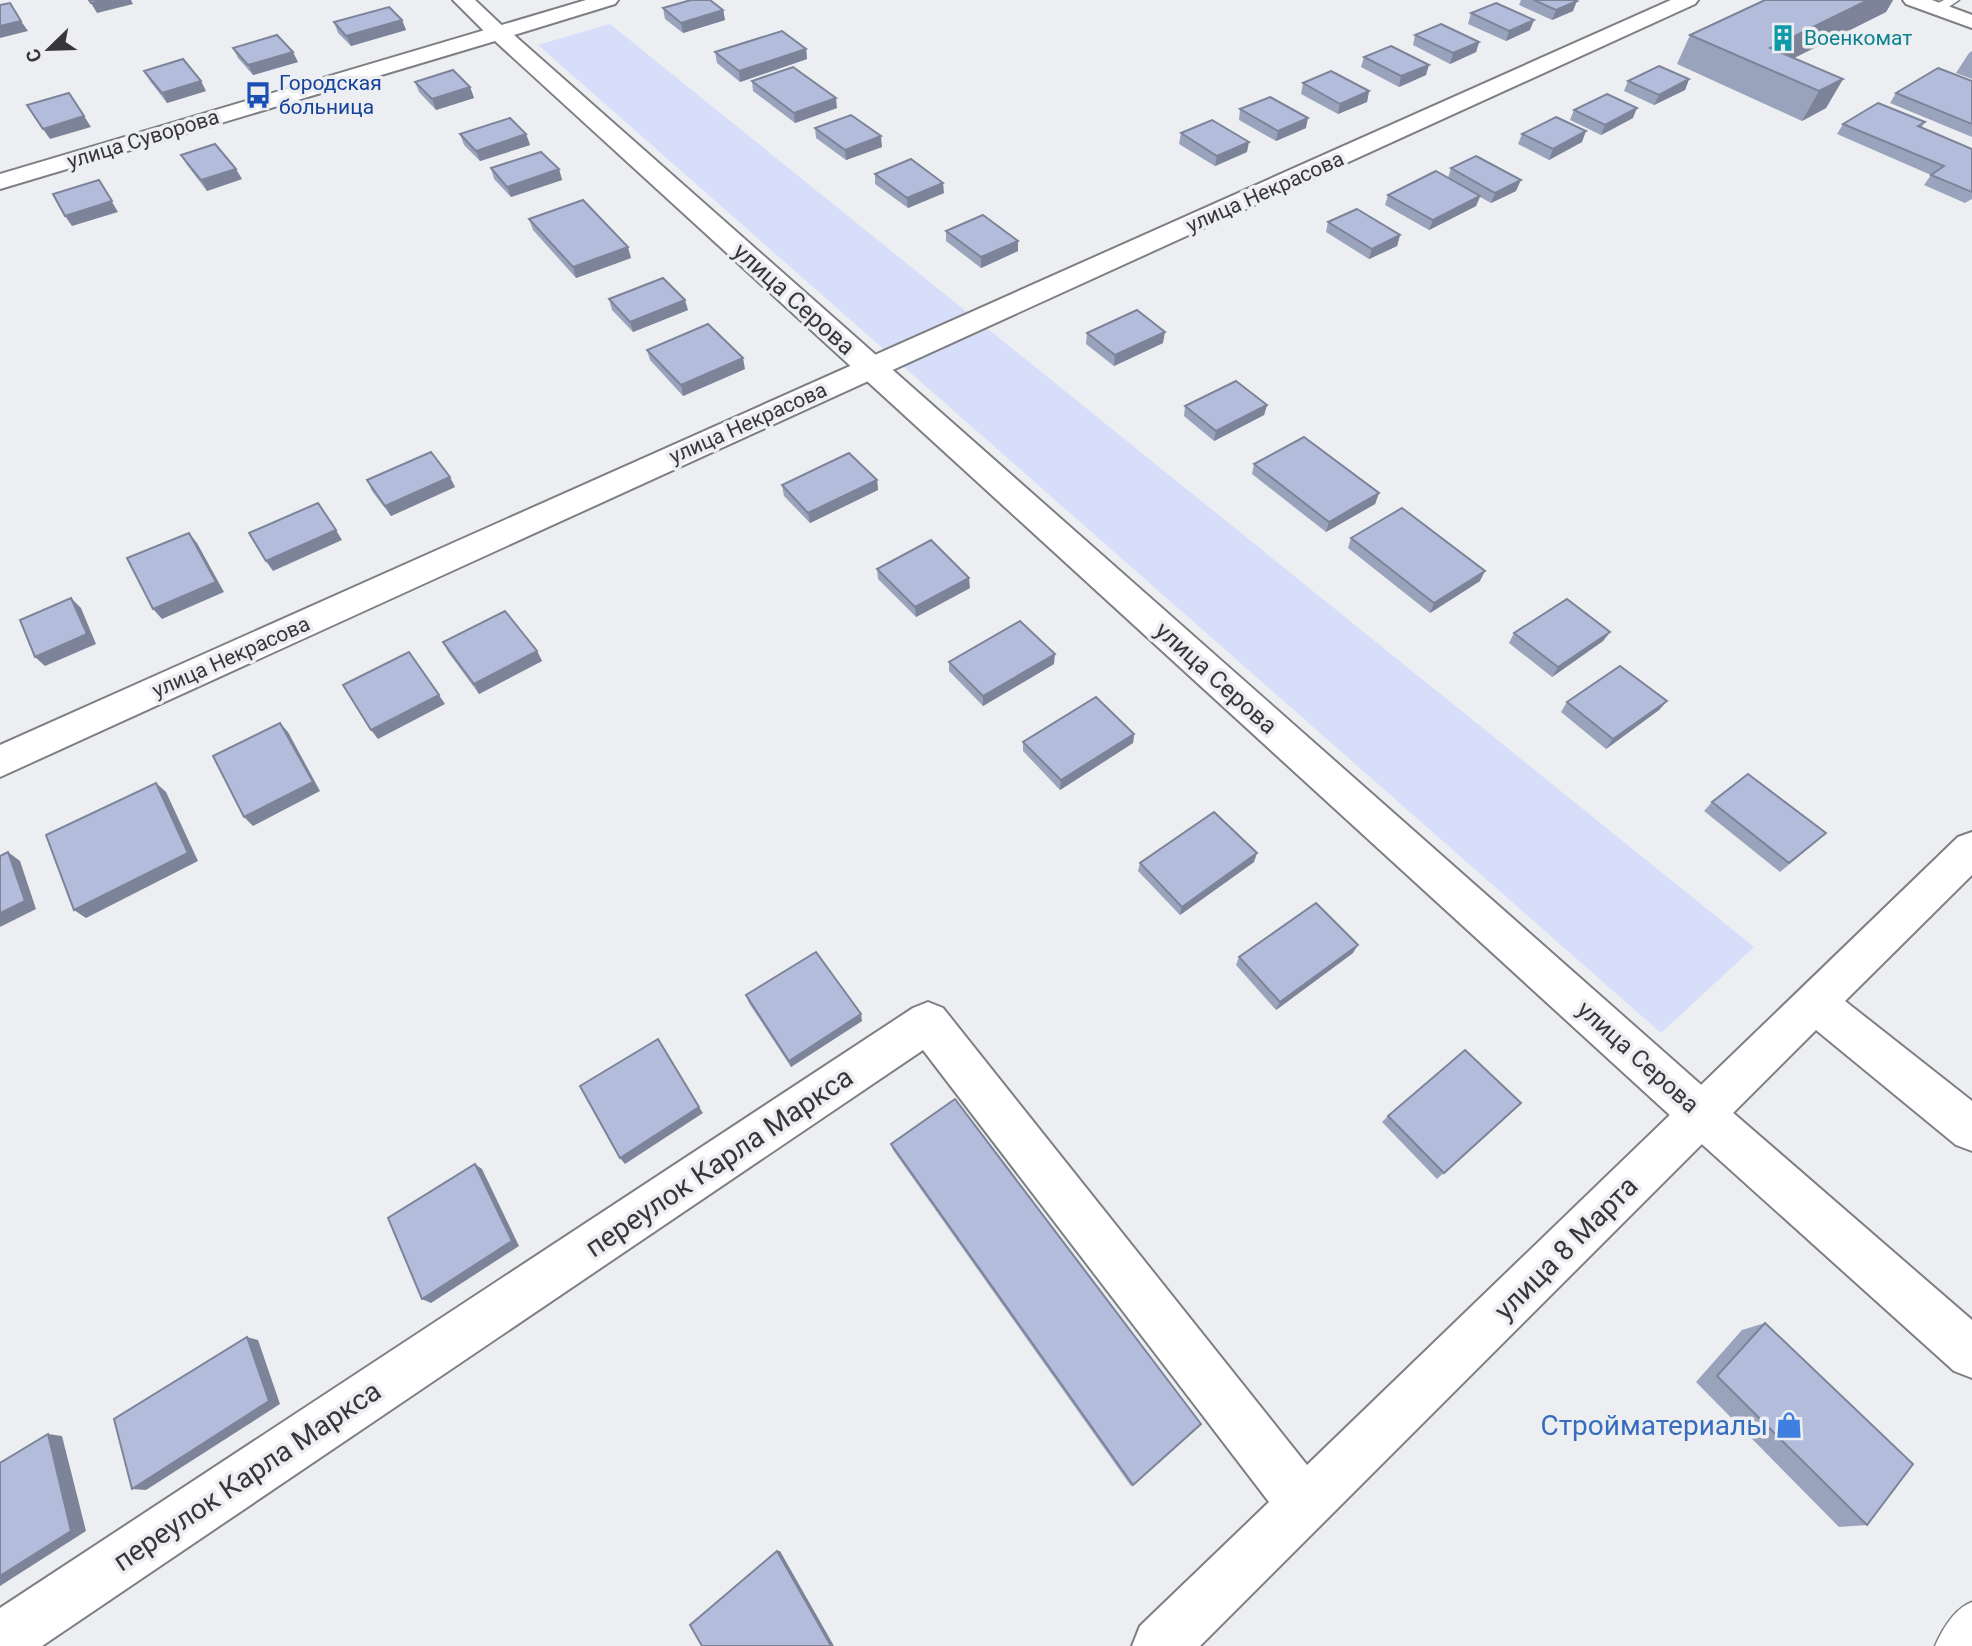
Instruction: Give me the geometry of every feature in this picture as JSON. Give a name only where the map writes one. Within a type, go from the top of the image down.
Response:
[{"type":"street","name":"улица Серова","points":[[463,0],[1700,1113],[1972,1353]]},
{"type":"street","name":"улица Суворова","points":[[0,181],[608,0]]},
{"type":"street","name":"улица Некрасова","points":[[0,762],[870,368],[1406,130],[1688,0]]},
{"type":"street","points":[[1913,0],[1945,4],[1972,22]]},
{"type":"street","name":"улица 8 Марта","points":[[1160,1646],[1700,1113],[1972,849]]},
{"type":"street","points":[[1814,1002],[1972,1129]]},
{"type":"street","name":"переулок Карла Маркса","points":[[0,1641],[928,1022],[1305,1505]]},
{"type":"lane","points":[[1952,1646],[1972,1618]]},
{"type":"shaded area","points":[[610,24],[1754,947],[1661,1033],[538,45]]},
{"type":"building","points":[[691,0],[710,0],[723,10],[681,23],[663,8]]},
{"type":"building","points":[[1534,0],[1574,0],[1577,1],[1556,10]]},
{"type":"building","points":[[1765,0],[1868,0],[1770,48],[1843,79],[1819,91],[1690,35]]},
{"type":"building","points":[[10,3],[21,21],[0,26],[0,5]]},
{"type":"building","points":[[1496,3],[1534,20],[1509,31],[1471,13]]},
{"type":"building","points":[[389,7],[402,20],[346,36],[334,22]]},
{"type":"building","points":[[1441,24],[1479,42],[1453,53],[1415,35]]},
{"type":"building","points":[[782,31],[806,49],[739,71],[715,52]]},
{"type":"building","points":[[277,35],[293,52],[248,65],[233,48]]},
{"type":"building","points":[[1391,46],[1429,65],[1401,76],[1364,57]]},
{"type":"building","points":[[183,59],[201,81],[162,93],[144,71]]},
{"type":"building","points":[[1659,66],[1689,79],[1659,95],[1628,81]]},
{"type":"building","points":[[793,67],[836,98],[794,113],[752,81]]},
{"type":"building","points":[[1938,68],[1972,81],[1972,124],[1896,93]]},
{"type":"building","points":[[453,70],[470,87],[432,99],[415,82]]},
{"type":"building","points":[[1331,71],[1369,91],[1340,104],[1303,83]]},
{"type":"building","points":[[69,93],[84,116],[43,129],[27,105]]},
{"type":"building","points":[[1607,94],[1637,108],[1605,125],[1574,110]]},
{"type":"building","points":[[1270,97],[1308,118],[1278,131],[1240,109]]},
{"type":"building","points":[[1878,103],[1925,122],[1918,126],[1972,149],[1972,192],[1931,175],[1944,166],[1843,124]]},
{"type":"building","points":[[851,115],[881,136],[845,150],[815,128]]},
{"type":"building","points":[[1556,117],[1586,131],[1553,149],[1522,134]]},
{"type":"building","points":[[510,118],[526,134],[476,151],[460,134]]},
{"type":"building","points":[[1212,120],[1249,142],[1217,156],[1181,133]]},
{"type":"building","points":[[215,144],[236,169],[201,180],[181,155]]},
{"type":"building","points":[[541,152],[559,169],[507,187],[491,168]]},
{"type":"building","points":[[1476,156],[1521,180],[1495,193],[1451,168]]},
{"type":"building","points":[[911,159],[943,183],[907,198],[875,174]]},
{"type":"building","points":[[1436,171],[1480,196],[1433,220],[1388,195]]},
{"type":"building","points":[[99,180],[112,201],[65,216],[53,194]]},
{"type":"building","points":[[583,200],[628,247],[573,267],[529,219]]},
{"type":"building","points":[[1357,209],[1400,235],[1372,249],[1328,222]]},
{"type":"building","points":[[983,215],[1018,241],[981,257],[946,231]]},
{"type":"building","points":[[663,278],[685,300],[630,322],[609,299]]},
{"type":"building","points":[[1137,310],[1165,332],[1115,355],[1087,333]]},
{"type":"building","points":[[708,324],[743,358],[681,385],[647,350]]},
{"type":"building","points":[[1236,381],[1267,405],[1216,431],[1185,406]]},
{"type":"building","points":[[1304,437],[1379,493],[1329,522],[1254,464]]},
{"type":"building","points":[[431,452],[450,477],[385,506],[367,480]]},
{"type":"building","points":[[849,453],[877,480],[808,513],[782,485]]},
{"type":"building","points":[[318,503],[336,530],[266,561],[249,533]]},
{"type":"building","points":[[1402,508],[1485,571],[1434,603],[1351,538]]},
{"type":"building","points":[[189,533],[216,582],[153,609],[127,558]]},
{"type":"building","points":[[931,540],[969,578],[915,607],[877,569]]},
{"type":"building","points":[[71,598],[87,634],[35,657],[20,620]]},
{"type":"building","points":[[1567,599],[1610,632],[1558,667],[1514,633]]},
{"type":"building","points":[[505,611],[537,651],[474,684],[443,642]]},
{"type":"building","points":[[1020,621],[1055,654],[983,696],[949,662]]},
{"type":"building","points":[[409,652],[439,695],[371,730],[343,685]]},
{"type":"building","points":[[1620,666],[1667,701],[1613,739],[1567,702]]},
{"type":"building","points":[[1096,697],[1134,734],[1061,780],[1023,742]]},
{"type":"building","points":[[280,723],[313,782],[244,817],[213,756]]},
{"type":"building","points":[[1748,774],[1826,833],[1789,863],[1712,802]]},
{"type":"building","points":[[156,783],[188,853],[74,910],[46,835]]},
{"type":"building","points":[[1214,812],[1257,853],[1182,907],[1140,863]]},
{"type":"building","points":[[8,852],[25,901],[0,913],[0,856]]},
{"type":"building","points":[[1316,903],[1358,945],[1280,1002],[1239,957]]},
{"type":"building","points":[[816,952],[861,1014],[789,1061],[746,995]]},
{"type":"building","points":[[658,1039],[699,1107],[620,1158],[580,1086]]},
{"type":"building","points":[[1465,1050],[1521,1103],[1444,1173],[1388,1116]]},
{"type":"building","points":[[955,1099],[1201,1424],[1133,1485],[891,1144]]},
{"type":"building","points":[[475,1164],[512,1241],[422,1299],[388,1218]]},
{"type":"building","name":"Стройматериалы","points":[[1765,1323],[1913,1464],[1867,1525],[1717,1376]]},
{"type":"building","points":[[247,1337],[269,1401],[132,1489],[114,1419]]},
{"type":"building","points":[[48,1434],[71,1531],[0,1576],[0,1463]]},
{"type":"building","points":[[777,1551],[831,1646],[702,1646],[690,1625]]},
{"type":"place","name":"Военкомат","points":[[1783,38]]},
{"type":"place","name":"Городская больница","points":[[258,95]]},
{"type":"place","name":"Стройматериалы","points":[[1789,1425]]}]
